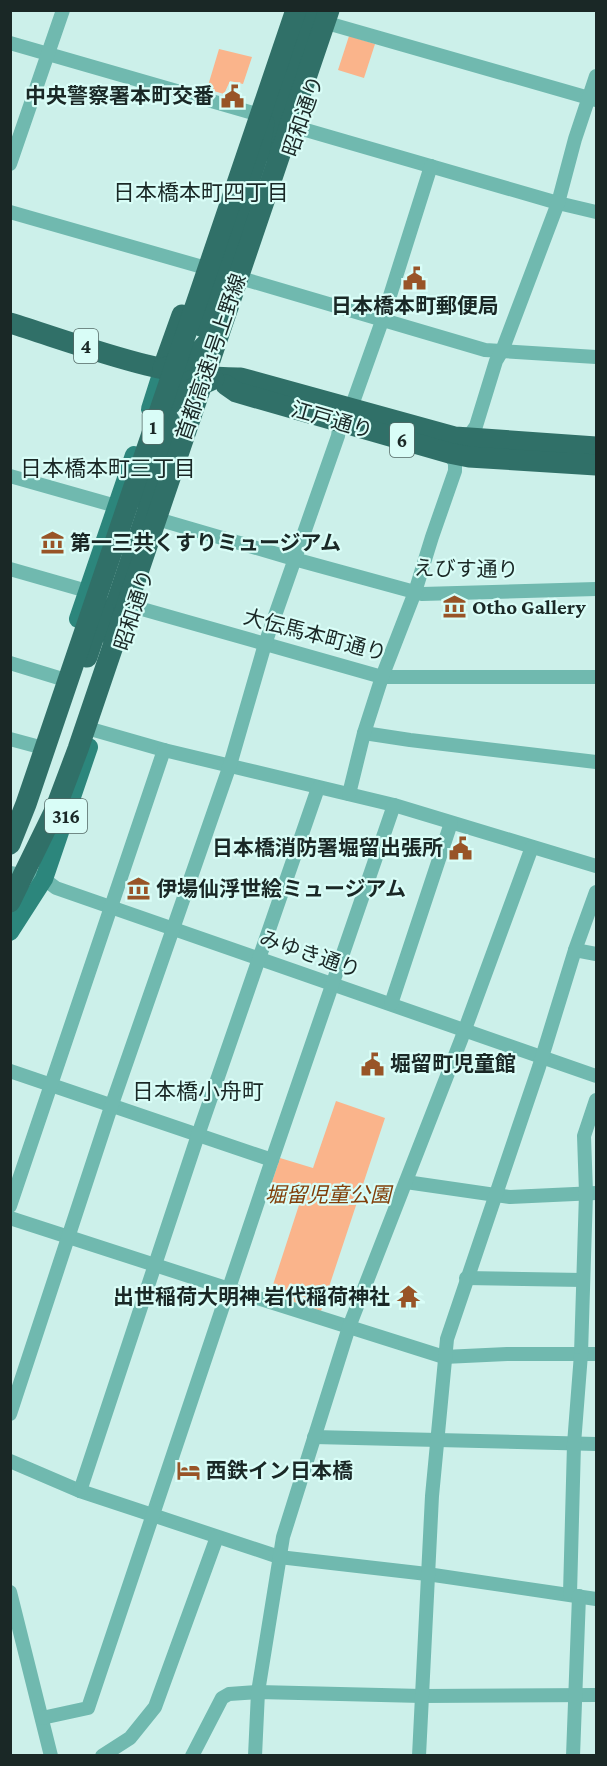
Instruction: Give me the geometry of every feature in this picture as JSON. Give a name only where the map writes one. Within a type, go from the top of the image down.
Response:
[{"type":"highway","points":[[268,156],[289,125],[316,10]]},
{"type":"highway","points":[[163,368],[289,11]]},
{"type":"highway","name":"首都高速1号上野線","points":[[10,844],[26,804],[289,11]]},
{"type":"highway","name":"昭和通り","points":[[215,379],[244,287],[289,125],[313,86],[334,15]]},
{"type":"highway","name":"首都高速1号上野線","points":[[10,903],[40,843],[78,749],[334,15]]},
{"type":"highway","points":[[273,57],[259,152],[205,327],[268,156],[313,86]]},
{"type":"highway","points":[[163,368],[180,364],[197,354],[220,327],[244,287]]},
{"type":"highway","name":"江戸通り","points":[[10,323],[141,363],[215,379],[236,392],[346,415],[452,445],[597,447]]},
{"type":"highway","points":[[141,436],[160,412],[183,393],[215,379]]},
{"type":"highway","points":[[58,678],[85,638],[96,596],[173,422],[116,604],[109,642],[107,692]]},
{"type":"highway","name":"江戸通り","points":[[452,445],[469,457],[597,465]]},
{"type":"highway","points":[[10,874],[32,825],[87,657],[96,596]]},
{"type":"main road","points":[[96,596],[116,506],[163,368]]},
{"type":"main road","name":"昭和通り","points":[[10,932],[44,879],[164,520],[215,379]]},
{"type":"main road","name":"316","points":[[10,823],[58,678]]},
{"type":"street","points":[[10,164],[63,10]]},
{"type":"street","points":[[334,15],[592,99]]},
{"type":"street","points":[[10,43],[253,112]]},
{"type":"street","points":[[349,794],[364,733],[382,677],[415,592],[455,471],[452,445],[471,433],[476,426],[496,361],[502,351],[558,203],[592,99],[597,76]]},
{"type":"street","points":[[289,125],[544,197],[558,203],[597,212]]},
{"type":"street","points":[[10,1414],[111,1107],[230,765],[265,644],[338,436],[382,321],[431,166]]},
{"type":"street","points":[[10,212],[199,266]]},
{"type":"street","points":[[244,287],[382,321],[485,350],[597,357]]},
{"type":"street","points":[[10,476],[116,506]]},
{"type":"street","name":"えびす通り","points":[[164,520],[294,560],[422,594],[597,589]]},
{"type":"street","points":[[10,569],[96,596]]},
{"type":"street","name":"大伝馬本町通り","points":[[135,607],[382,677],[597,677]]},
{"type":"street","points":[[10,663],[58,678]]},
{"type":"street","points":[[94,730],[164,750],[394,805],[597,866]]},
{"type":"street","points":[[364,733],[597,762]]},
{"type":"street","points":[[10,739],[36,746]]},
{"type":"street","points":[[10,1206],[164,750]]},
{"type":"street","points":[[80,1491],[198,1135],[318,788]]},
{"type":"street","points":[[42,1718],[88,1708],[394,805]]},
{"type":"street","points":[[391,1004],[451,823]]},
{"type":"street","points":[[255,1755],[258,1692],[283,1537],[349,1327],[465,1030],[532,847]]},
{"type":"street","name":"みゆき通り","points":[[10,874],[44,879],[56,888],[597,1076]]},
{"type":"street","points":[[419,1755],[427,1574],[447,1339],[542,1058],[575,950],[597,892]]},
{"type":"street","points":[[575,950],[597,954]]},
{"type":"street","points":[[10,1071],[272,1160]]},
{"type":"street","points":[[573,1755],[575,1695],[574,1444],[581,1354],[583,1280],[591,1193],[584,1136],[597,1100]]},
{"type":"street","points":[[406,1182],[510,1197],[591,1193]]},
{"type":"street","points":[[10,1218],[444,1357],[597,1354]]},
{"type":"street","points":[[466,1278],[583,1280]]},
{"type":"street","points":[[314,1437],[597,1444]]},
{"type":"street","points":[[10,1461],[80,1491],[279,1557],[427,1574],[597,1599]]},
{"type":"street","points":[[102,1755],[130,1738],[155,1707],[217,1537]]},
{"type":"street","points":[[10,1592],[51,1755]]},
{"type":"street","points":[[192,1755],[222,1698],[229,1694],[258,1692],[422,1696],[597,1695]]},
{"type":"green space","points":[[349,36],[375,44],[364,78],[338,70]]},
{"type":"green space","points":[[219,49],[252,57],[243,84],[230,81],[224,94],[207,89]]},
{"type":"green space","name":"堀留児童公園","points":[[336,1101],[385,1118],[321,1311],[270,1294],[299,1205],[268,1194],[280,1158],[313,1168]]},
{"type":"place","name":"中央警察署本町交番","points":[[232,96]]},
{"type":"place","name":"日本橋本町郵便局","points":[[415,278]]},
{"type":"place","name":"第一三共くすりミュージアム","points":[[52,543]]},
{"type":"place","name":"Otho Gallery","points":[[454,607]]},
{"type":"place","name":"日本橋消防署堀留出張所","points":[[461,848]]},
{"type":"place","name":"伊場仙浮世絵ミュージアム","points":[[138,889]]},
{"type":"place","name":"堀留町児童館","points":[[372,1064]]},
{"type":"place","name":"出世稲荷大明神 岩代稲荷神社","points":[[408,1297]]},
{"type":"place","name":"西鉄イン日本橋","points":[[188,1471]]},
{"type":"district","name":"日本橋本町四丁目","points":[[201,192]]},
{"type":"district","name":"日本橋本町三丁目","points":[[108,468]]},
{"type":"district","name":"日本橋小舟町","points":[[198,1091]]}]
